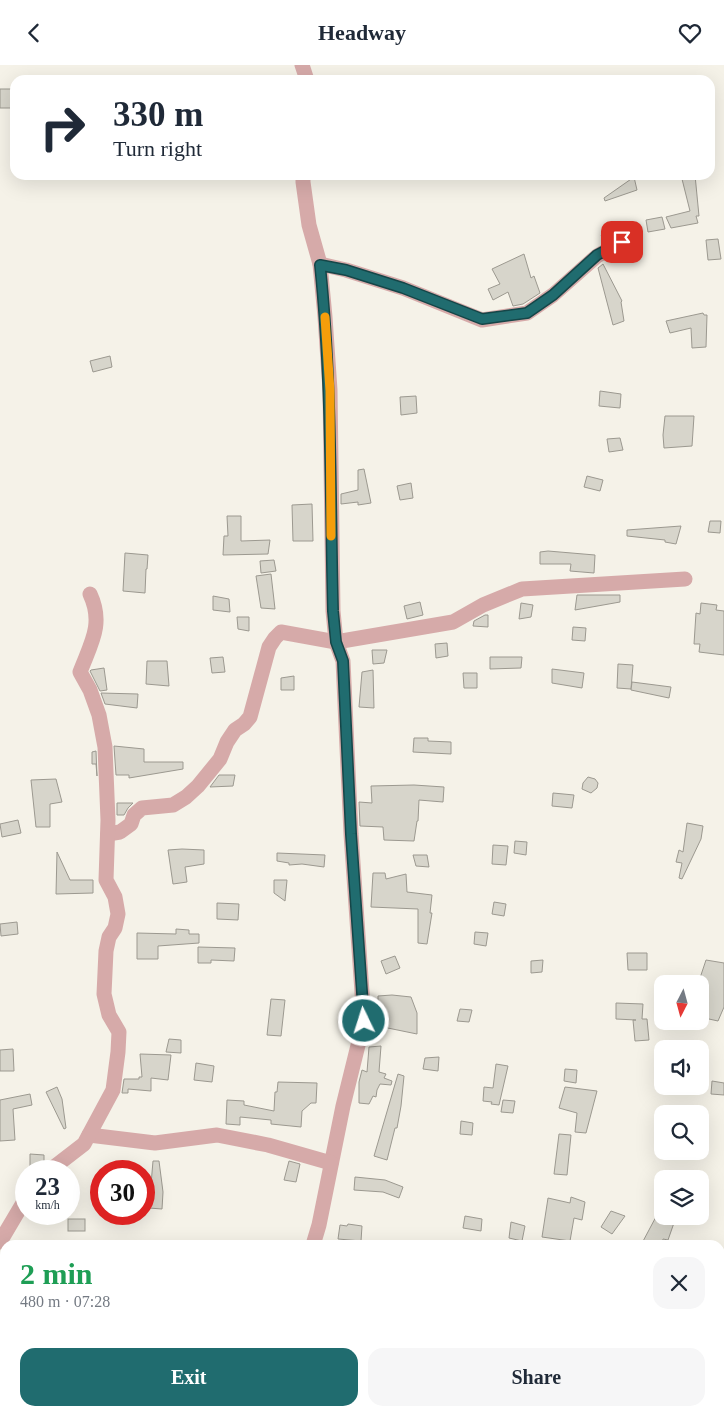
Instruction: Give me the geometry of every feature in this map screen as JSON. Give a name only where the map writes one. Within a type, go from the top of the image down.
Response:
[{"type":"street","points":[[303,180],[309,225],[320,265],[325,317],[330,391],[333,611],[336,642],[343,661],[346,700],[351,834],[364,1021],[314,1240]]},
{"type":"street","points":[[320,265],[346,270],[403,288],[482,319],[527,313],[553,295],[597,255],[635,235]]},
{"type":"street","points":[[108,834],[120,832],[131,824],[134,815],[142,808],[173,805],[198,786],[220,759],[227,741],[235,730],[250,717],[269,647],[274,638],[281,632],[336,642],[453,622],[483,605],[522,589],[685,579]]},
{"type":"street","points":[[63,1160],[84,1144],[113,1090],[119,1032],[109,1015],[104,994],[106,951],[109,937],[116,928],[118,914],[115,897],[106,880],[108,797],[103,731],[90,690],[80,672],[95,634],[98,619],[90,595]]},
{"type":"street","points":[[89,1135],[155,1143],[217,1135],[268,1145],[331,1163]]},
{"type":"street","points":[[1,1240],[15,1217]]},
{"type":"building","points":[[0,89],[10,89],[10,108],[0,108]]},
{"type":"building","points":[[630,180],[635,180],[637,190],[605,201],[604,198]]},
{"type":"building","points":[[682,180],[695,180],[699,216],[696,216],[698,223],[671,228],[666,217],[690,211]]},
{"type":"building","points":[[662,217],[665,229],[648,232],[646,220]]},
{"type":"building","points":[[611,226],[616,235],[605,241],[601,235]]},
{"type":"building","points":[[718,239],[721,259],[708,260],[706,240]]},
{"type":"building","points":[[524,254],[531,278],[534,276],[540,293],[523,304],[513,306],[508,292],[493,300],[488,289],[500,284],[492,269]]},
{"type":"building","points":[[603,264],[622,301],[624,321],[613,325],[598,268]]},
{"type":"building","points":[[703,313],[707,315],[706,347],[692,348],[691,328],[670,333],[666,321]]},
{"type":"building","points":[[110,356],[112,367],[93,372],[90,361]]},
{"type":"building","points":[[600,391],[621,394],[620,408],[599,406]]},
{"type":"building","points":[[416,396],[417,413],[401,415],[400,397]]},
{"type":"building","points":[[665,416],[694,416],[692,446],[664,448]]},
{"type":"building","points":[[620,438],[623,450],[609,452],[607,439]]},
{"type":"building","points":[[364,469],[371,503],[358,505],[358,502],[341,504],[341,494],[358,490],[358,470]]},
{"type":"building","points":[[587,476],[603,480],[600,491],[584,487]]},
{"type":"building","points":[[411,483],[413,498],[400,500],[397,486]]},
{"type":"building","points":[[312,504],[313,541],[293,541],[292,505]]},
{"type":"building","points":[[227,516],[241,516],[241,541],[270,540],[268,554],[223,555],[224,536],[228,536]]},
{"type":"building","points":[[710,521],[721,521],[720,533],[708,532]]},
{"type":"building","points":[[681,526],[676,544],[665,542],[665,540],[627,536],[627,530]]},
{"type":"building","points":[[540,552],[595,555],[594,573],[570,571],[571,564],[540,564]]},
{"type":"building","points":[[125,553],[148,555],[145,593],[123,591]]},
{"type":"building","points":[[274,560],[276,571],[261,573],[260,561]]},
{"type":"building","points":[[271,574],[275,609],[261,608],[256,576]]},
{"type":"building","points":[[577,595],[620,595],[620,602],[575,610]]},
{"type":"building","points":[[213,596],[229,599],[230,612],[213,610]]},
{"type":"building","points":[[420,602],[423,615],[407,619],[404,606]]},
{"type":"building","points":[[521,603],[533,605],[531,617],[519,619]]},
{"type":"building","points":[[701,603],[717,605],[716,610],[724,611],[724,655],[699,652],[700,644],[694,644],[696,613],[700,614]]},
{"type":"building","points":[[488,615],[488,627],[473,626],[474,621]]},
{"type":"building","points":[[237,617],[249,617],[249,631],[238,629]]},
{"type":"building","points":[[573,627],[586,628],[585,641],[572,640]]},
{"type":"building","points":[[447,643],[448,656],[436,658],[435,644]]},
{"type":"building","points":[[372,650],[387,650],[384,663],[373,664]]},
{"type":"building","points":[[223,657],[225,672],[212,673],[210,658]]},
{"type":"building","points":[[490,657],[522,657],[521,668],[490,669]]},
{"type":"building","points":[[147,661],[167,661],[169,686],[146,684]]},
{"type":"building","points":[[618,664],[633,665],[631,689],[617,688]]},
{"type":"building","points":[[104,668],[107,690],[100,691],[90,671]]},
{"type":"building","points":[[552,669],[584,673],[582,688],[552,683]]},
{"type":"building","points":[[373,670],[374,708],[359,707],[362,672]]},
{"type":"building","points":[[463,673],[477,673],[477,688],[464,688]]},
{"type":"building","points":[[294,676],[294,690],[281,690],[281,678]]},
{"type":"building","points":[[632,682],[671,687],[669,698],[631,690]]},
{"type":"building","points":[[101,693],[138,694],[137,708],[105,704]]},
{"type":"building","points":[[414,738],[428,738],[428,741],[451,742],[451,754],[413,752]]},
{"type":"building","points":[[114,746],[144,749],[144,762],[183,762],[183,769],[129,778],[129,775],[116,775]]},
{"type":"building","points":[[96,751],[97,776],[96,764],[92,764],[92,752]]},
{"type":"building","points":[[219,775],[235,775],[233,786],[210,787]]},
{"type":"building","points":[[588,777],[595,779],[598,783],[597,788],[591,793],[582,789],[583,783]]},
{"type":"building","points":[[56,779],[62,802],[50,804],[50,827],[36,827],[31,780]]},
{"type":"building","points":[[414,785],[444,787],[443,802],[419,800],[418,821],[414,841],[384,840],[383,827],[360,826],[359,802],[372,803],[371,786]]},
{"type":"building","points":[[553,793],[574,795],[572,808],[552,806]]},
{"type":"building","points":[[117,803],[133,803],[124,815],[117,815]]},
{"type":"building","points":[[18,820],[21,833],[2,837],[0,824]]},
{"type":"building","points":[[687,823],[703,826],[701,839],[682,879],[679,878],[682,863],[676,862],[679,850],[683,852]]},
{"type":"building","points":[[515,841],[527,842],[526,855],[514,853]]},
{"type":"building","points":[[493,845],[508,846],[506,865],[492,864]]},
{"type":"building","points":[[168,850],[204,850],[204,864],[185,867],[187,882],[173,884]]},
{"type":"building","points":[[57,852],[70,880],[93,880],[93,893],[56,894]]},
{"type":"building","points":[[277,853],[325,855],[324,867],[302,864],[289,865],[289,863],[277,861]]},
{"type":"building","points":[[413,855],[427,855],[429,867],[416,866]]},
{"type":"building","points":[[373,873],[385,873],[386,879],[406,874],[407,892],[432,895],[430,913],[432,913],[427,944],[418,943],[418,909],[371,907]]},
{"type":"building","points":[[274,880],[287,880],[285,901],[274,893]]},
{"type":"building","points":[[494,902],[506,904],[504,916],[492,914]]},
{"type":"building","points":[[217,903],[239,904],[238,920],[217,919]]},
{"type":"building","points":[[17,922],[18,934],[1,936],[0,924]]},
{"type":"building","points":[[176,929],[189,930],[189,934],[199,934],[199,943],[158,946],[158,959],[137,959],[137,933],[176,934]]},
{"type":"building","points":[[475,932],[488,933],[486,946],[474,944]]},
{"type":"building","points":[[198,947],[235,948],[234,961],[211,960],[211,963],[198,963]]},
{"type":"building","points":[[627,953],[647,953],[647,970],[628,970]]},
{"type":"building","points":[[395,956],[400,968],[386,974],[381,961]]},
{"type":"building","points":[[543,960],[542,972],[531,973],[531,961]]},
{"type":"building","points":[[706,960],[724,963],[724,1007],[718,1021],[709,1019],[709,975],[701,975]]},
{"type":"building","points":[[378,996],[411,997],[417,1013],[417,1034],[378,1026],[380,1008],[378,1008]]},
{"type":"building","points":[[271,999],[285,1000],[281,1036],[267,1035]]},
{"type":"building","points":[[616,1003],[643,1004],[642,1019],[647,1019],[649,1040],[635,1041],[633,1020],[636,1020],[616,1019]]},
{"type":"building","points":[[460,1009],[472,1010],[469,1022],[457,1021]]},
{"type":"building","points":[[169,1039],[181,1040],[181,1053],[166,1052]]},
{"type":"building","points":[[381,1046],[379,1072],[386,1074],[384,1078],[392,1081],[391,1085],[380,1084],[376,1097],[373,1096],[369,1104],[359,1103],[359,1082],[362,1070],[367,1072],[369,1047]]},
{"type":"building","points":[[13,1049],[14,1071],[0,1071],[0,1050]]},
{"type":"building","points":[[140,1054],[171,1055],[168,1080],[151,1078],[151,1091],[128,1089],[128,1093],[122,1093],[124,1079],[139,1079],[139,1077],[142,1077]]},
{"type":"building","points":[[439,1057],[438,1071],[423,1069],[425,1058]]},
{"type":"building","points":[[196,1063],[214,1066],[212,1082],[194,1080]]},
{"type":"building","points":[[496,1064],[508,1066],[499,1105],[483,1101],[484,1087],[493,1088]]},
{"type":"building","points":[[565,1069],[577,1070],[576,1083],[564,1081]]},
{"type":"building","points":[[398,1074],[404,1076],[401,1106],[397,1128],[395,1128],[387,1160],[374,1156]]},
{"type":"building","points":[[712,1081],[724,1083],[724,1095],[711,1094]]},
{"type":"building","points":[[278,1082],[317,1083],[316,1103],[311,1103],[302,1111],[301,1127],[271,1124],[271,1120],[240,1117],[240,1125],[226,1124],[227,1100],[244,1101],[244,1105],[274,1111],[275,1092],[277,1092]]},
{"type":"building","points":[[57,1087],[62,1099],[66,1128],[64,1129],[46,1092]]},
{"type":"building","points":[[565,1087],[597,1091],[586,1133],[575,1132],[577,1113],[559,1108]]},
{"type":"building","points":[[30,1094],[32,1105],[13,1109],[15,1140],[0,1141],[0,1100]]},
{"type":"building","points":[[503,1100],[515,1101],[513,1113],[501,1112]]},
{"type":"building","points":[[461,1121],[473,1123],[472,1135],[460,1134]]},
{"type":"building","points":[[559,1134],[571,1135],[567,1175],[554,1174]]},
{"type":"building","points":[[30,1154],[44,1155],[44,1160],[30,1160]]},
{"type":"building","points":[[155,1161],[159,1161],[163,1192],[162,1209],[155,1208]]},
{"type":"building","points":[[289,1161],[300,1164],[296,1182],[284,1180]]},
{"type":"building","points":[[355,1177],[385,1180],[403,1187],[399,1198],[383,1192],[354,1190]]},
{"type":"building","points":[[571,1197],[585,1202],[582,1220],[574,1218],[570,1240],[542,1237],[548,1198],[570,1203]]},
{"type":"building","points":[[611,1211],[625,1216],[612,1234],[601,1227]]},
{"type":"building","points":[[465,1216],[482,1219],[481,1231],[463,1228]]},
{"type":"building","points":[[80,1219],[85,1219],[85,1231],[68,1231],[68,1225],[80,1225]]},
{"type":"building","points":[[654,1221],[654,1225],[673,1225],[668,1240],[644,1240]]},
{"type":"building","points":[[511,1222],[525,1226],[522,1240],[509,1238]]},
{"type":"building","points":[[348,1224],[362,1226],[361,1240],[338,1239],[340,1225],[347,1226]]},
{"type":"slow traffic","points":[[325,317],[330,391],[331,536]]},
{"type":"route","points":[[364,1021],[351,834],[343,661],[336,642],[333,611],[330,391],[320,265],[346,270],[403,288],[482,319],[527,313],[553,295],[597,255],[622,242]]}]
